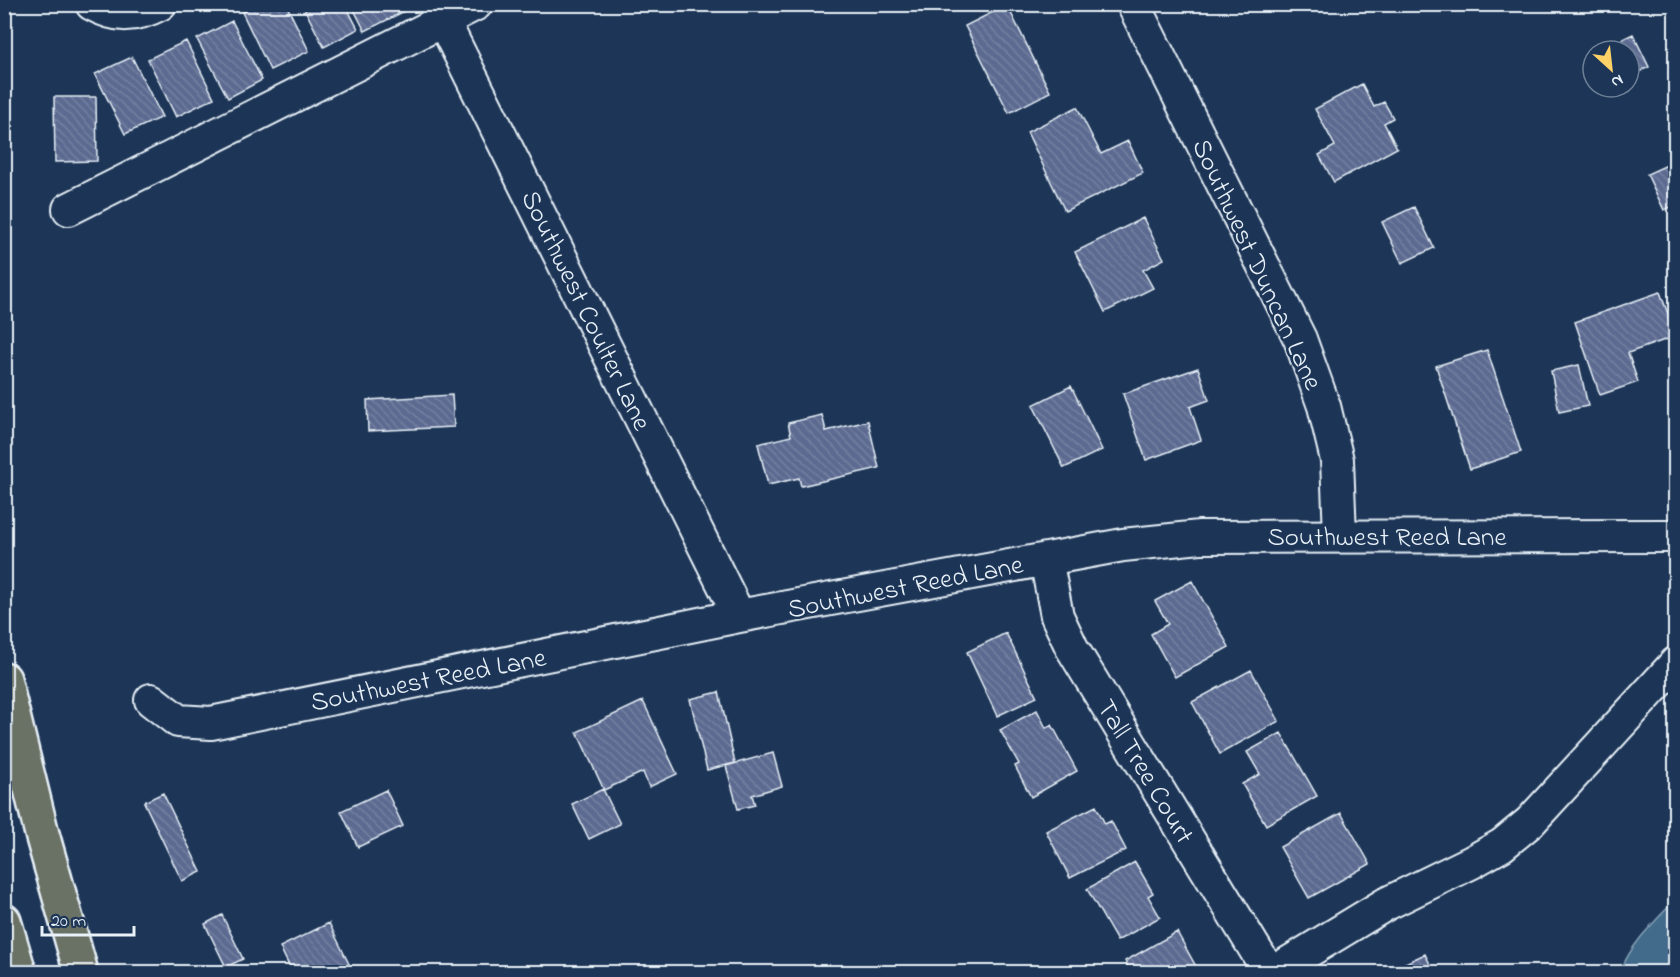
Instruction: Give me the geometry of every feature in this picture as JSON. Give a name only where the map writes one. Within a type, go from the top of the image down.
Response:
[{"type":"highway","points":[[4,679],[42,834],[81,972]]},
{"type":"highway","points":[[4,921],[19,972]]},
{"type":"street","points":[[92,4],[105,12],[126,15],[145,12],[160,4]]},
{"type":"street","points":[[69,208],[439,13],[476,4]]},
{"type":"street","name":"Southwest Duncan Lane","points":[[1133,4],[1299,339],[1324,406],[1336,460],[1340,535]]},
{"type":"street","name":"Southwest Coulter Lane","points":[[439,13],[739,616]]},
{"type":"street","name":"Southwest Reed Lane","points":[[151,700],[178,721],[211,723],[739,616],[1123,545],[1200,537],[1676,536]]},
{"type":"street","name":"Tall Tree Court","points":[[1046,559],[1057,616],[1072,648],[1269,972]]},
{"type":"street","points":[[1274,972],[1386,904],[1502,845],[1530,822],[1676,663]]},
{"type":"water","points":[[1675,900],[1675,972],[1620,972],[1637,943]]},
{"type":"building","points":[[258,4],[286,4],[309,51],[270,70],[242,12]]},
{"type":"building","points":[[302,4],[345,4],[358,29],[324,47]]},
{"type":"building","points":[[351,4],[400,4],[403,12],[365,31]]},
{"type":"building","points":[[1007,5],[1050,92],[1009,113],[965,26]]},
{"type":"building","points":[[232,21],[262,80],[228,98],[197,39]]},
{"type":"building","points":[[1633,34],[1635,39],[1623,39]]},
{"type":"building","points":[[186,41],[214,98],[176,117],[148,59]]},
{"type":"building","points":[[1641,50],[1649,67],[1641,71]]},
{"type":"building","points":[[132,57],[162,117],[125,134],[95,74]]},
{"type":"building","points":[[1362,84],[1374,107],[1384,102],[1393,118],[1384,123],[1397,148],[1334,182],[1319,155],[1335,146],[1315,109]]},
{"type":"building","points":[[54,97],[96,97],[97,161],[55,162]]},
{"type":"building","points":[[1077,107],[1101,154],[1128,141],[1143,173],[1065,211],[1027,132]]},
{"type":"building","points":[[1676,161],[1676,205],[1664,210],[1647,174]]},
{"type":"building","points":[[1414,207],[1434,248],[1402,263],[1382,222]]},
{"type":"building","points":[[1143,218],[1164,259],[1143,270],[1153,288],[1105,312],[1075,252]]},
{"type":"building","points":[[1660,292],[1676,336],[1628,353],[1638,382],[1600,395],[1575,322]]},
{"type":"building","points":[[1487,350],[1521,452],[1470,469],[1436,366]]},
{"type":"building","points":[[1579,365],[1588,406],[1559,412],[1551,371]]},
{"type":"building","points":[[1198,368],[1209,400],[1190,407],[1201,440],[1146,460],[1123,394]]},
{"type":"building","points":[[1071,386],[1102,450],[1064,468],[1033,405]]},
{"type":"building","points":[[452,395],[454,427],[368,431],[367,400]]},
{"type":"building","points":[[822,415],[826,431],[868,421],[879,468],[801,486],[799,478],[768,485],[758,444],[791,436],[788,423]]},
{"type":"building","points":[[1192,581],[1229,647],[1175,677],[1151,634],[1168,624],[1155,601]]},
{"type":"building","points":[[1006,633],[1037,697],[997,716],[967,652]]},
{"type":"building","points":[[1251,670],[1279,721],[1220,754],[1192,702]]},
{"type":"building","points":[[719,692],[735,763],[707,770],[690,699]]},
{"type":"building","points":[[643,701],[677,774],[649,787],[643,772],[604,790],[577,732]]},
{"type":"building","points":[[1037,710],[1046,728],[1052,725],[1077,771],[1031,797],[1015,766],[1019,764],[1000,730]]},
{"type":"building","points":[[1281,733],[1317,796],[1266,825],[1242,784],[1260,774],[1247,752]]},
{"type":"building","points":[[773,753],[782,786],[752,795],[755,805],[738,809],[726,766]]},
{"type":"building","points":[[603,789],[620,824],[589,839],[572,804]]},
{"type":"building","points":[[386,790],[403,826],[358,847],[341,811]]},
{"type":"building","points":[[163,793],[201,872],[182,881],[144,802]]},
{"type":"building","points":[[1096,806],[1105,824],[1111,821],[1126,850],[1070,878],[1046,831]]},
{"type":"building","points":[[1341,813],[1370,864],[1309,898],[1280,847]]},
{"type":"building","points":[[1135,862],[1153,893],[1148,896],[1160,917],[1117,941],[1087,889]]},
{"type":"building","points":[[222,915],[243,959],[226,967],[205,924]]},
{"type":"building","points":[[329,923],[352,970],[347,972],[292,972],[280,947]]},
{"type":"building","points":[[1177,932],[1199,972],[1131,972],[1125,961]]},
{"type":"building","points":[[1425,954],[1434,972],[1386,972]]}]
